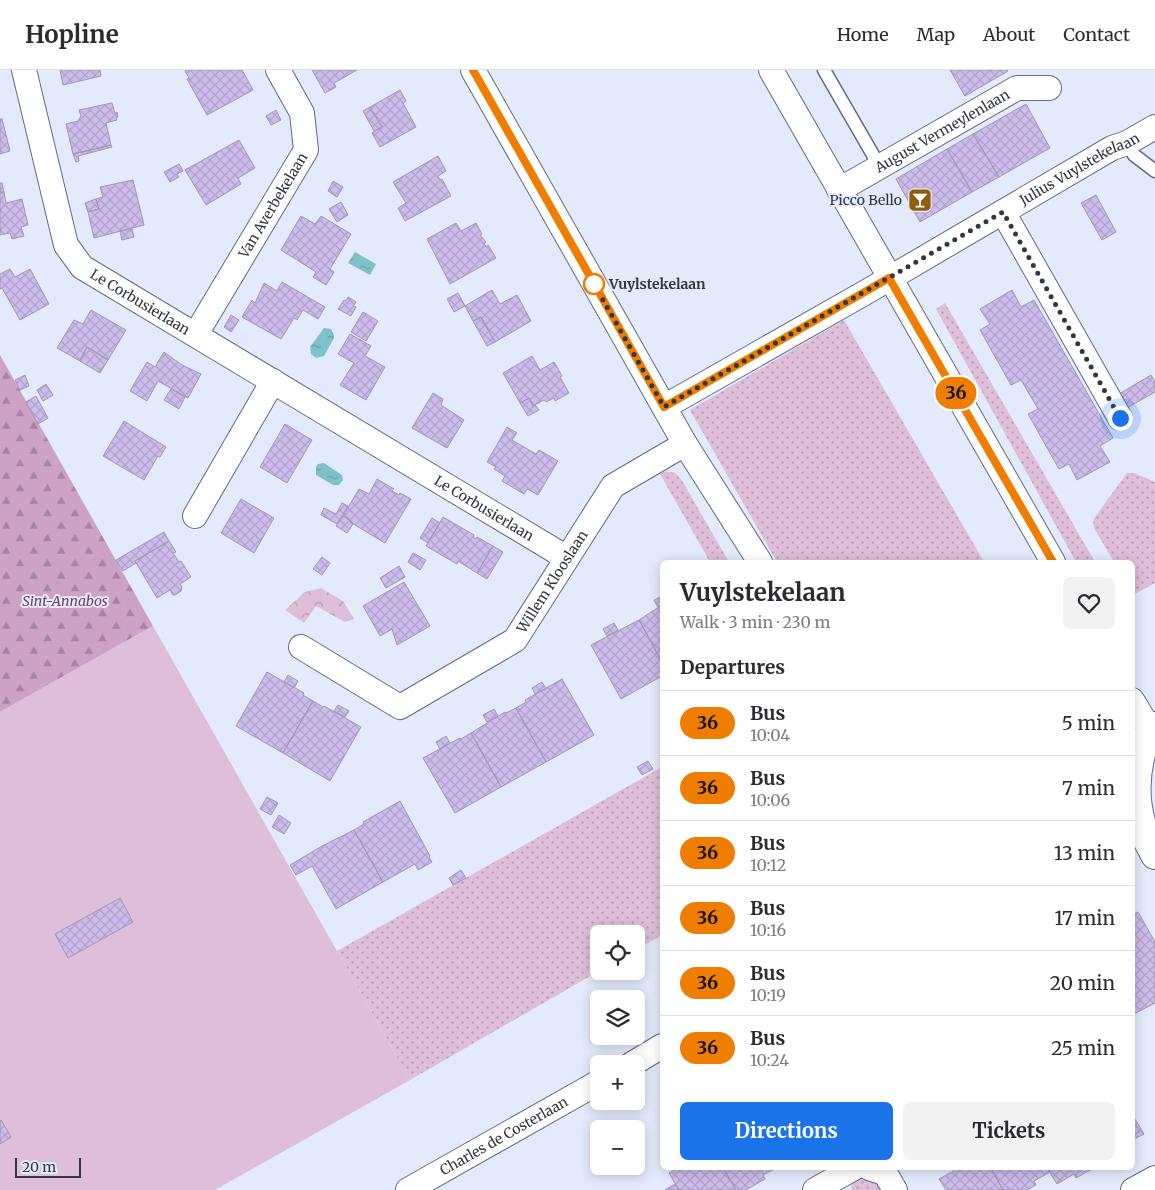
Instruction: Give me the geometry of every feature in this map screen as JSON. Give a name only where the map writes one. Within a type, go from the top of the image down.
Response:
[{"type":"main road","points":[[1153,731],[1143,746],[1136,782],[1140,821],[1155,856]]},
{"type":"street","name":"Le Corbusierlaan","points":[[24,70],[66,245],[82,266],[567,558]]},
{"type":"street","name":"Van Averbekelaan","points":[[196,334],[306,150],[302,113],[278,70]]},
{"type":"street","points":[[473,70],[685,444],[759,560]]},
{"type":"street","points":[[771,70],[1052,560]]},
{"type":"street","name":"August Vermeylenlaan","points":[[840,190],[1017,88],[1049,88]]},
{"type":"street","name":"Julius Vuylstekelaan","points":[[664,407],[1112,148],[1127,143],[1155,127]]},
{"type":"street","name":"Julius Vuylstekelaan","points":[[1003,212],[1120,418]]},
{"type":"street","points":[[195,516],[272,381]]},
{"type":"street","name":"Willem Klooslaan","points":[[301,647],[400,707],[515,640],[613,486],[685,444]]},
{"type":"street","points":[[1135,704],[1153,731]]},
{"type":"street","points":[[645,1056],[660,1047]]},
{"type":"street","name":"Charles de Costerlaan","points":[[408,1190],[590,1087]]},
{"type":"street","points":[[1132,1190],[1155,1178]]},
{"type":"lane","points":[[824,70],[880,167]]},
{"type":"lane","points":[[1127,143],[1134,155],[1155,171]]},
{"type":"green space","points":[[945,303],[1094,560],[1075,560],[936,309]]},
{"type":"green space","points":[[844,320],[983,560],[776,560],[690,410]]},
{"type":"green space","name":"Sint-Annabos","points":[[0,355],[153,626],[0,712]]},
{"type":"green space","points":[[666,471],[675,473],[681,479],[728,560],[709,560],[660,474]]},
{"type":"green space","points":[[1127,473],[1134,473],[1155,482],[1155,583],[1135,594],[1135,560],[1113,560],[1094,528],[1093,522]]},
{"type":"green space","points":[[321,588],[343,601],[354,619],[345,622],[316,606],[304,623],[285,610],[305,592]]},
{"type":"green space","points":[[153,626],[410,1080],[215,1190],[0,1190],[0,712]]},
{"type":"green space","points":[[660,768],[660,936],[645,945],[645,925],[590,925],[590,976],[410,1080],[337,951]]},
{"type":"green space","points":[[858,1175],[875,1178],[881,1190],[851,1190],[853,1177]]},
{"type":"water","points":[[355,252],[376,264],[370,275],[348,263]]},
{"type":"water","points":[[324,328],[331,329],[334,338],[324,356],[316,358],[311,354],[310,347]]},
{"type":"water","points":[[324,463],[342,475],[343,480],[339,485],[333,485],[316,475],[318,464]]},
{"type":"building","points":[[60,70],[100,70],[101,76],[63,85]]},
{"type":"building","points":[[242,70],[253,90],[207,115],[187,79],[189,78],[185,71]]},
{"type":"building","points":[[312,70],[357,70],[334,83],[336,87],[325,93]]},
{"type":"building","points":[[950,70],[1007,70],[1008,71],[965,96]]},
{"type":"building","points":[[400,90],[406,101],[403,103],[416,127],[380,147],[372,133],[382,127],[370,107]]},
{"type":"building","points":[[112,103],[118,117],[116,118],[117,120],[106,123],[111,145],[73,154],[66,124],[78,121],[81,116],[79,110]]},
{"type":"building","points":[[1026,104],[1050,148],[999,177],[973,134]]},
{"type":"building","points":[[370,107],[382,127],[374,131],[363,111]]},
{"type":"building","points":[[276,110],[281,120],[271,125],[266,116]]},
{"type":"building","points":[[0,119],[2,119],[10,151],[0,154]]},
{"type":"building","points":[[973,134],[999,177],[972,192],[947,149]]},
{"type":"building","points":[[239,140],[255,168],[238,178],[241,184],[206,205],[185,170]]},
{"type":"building","points":[[111,145],[112,147],[78,156],[79,161],[76,162],[73,154]]},
{"type":"building","points":[[947,149],[972,192],[920,222],[896,179]]},
{"type":"building","points":[[438,156],[446,171],[438,176],[440,180],[442,179],[451,196],[405,221],[398,208],[406,203],[393,182]]},
{"type":"building","points":[[179,164],[183,171],[177,174],[179,177],[170,182],[164,172]]},
{"type":"building","points":[[133,180],[144,225],[94,238],[88,212],[99,209],[96,199],[103,197],[100,187]]},
{"type":"building","points":[[333,181],[343,187],[337,197],[328,191]]},
{"type":"building","points":[[0,183],[2,183],[4,192],[0,193]]},
{"type":"building","points":[[4,192],[6,203],[22,199],[28,225],[21,227],[24,236],[12,239],[10,233],[0,235],[0,193]]},
{"type":"building","points":[[1096,195],[1116,232],[1102,240],[1081,203]]},
{"type":"building","points":[[96,199],[99,209],[88,212],[85,203]]},
{"type":"building","points":[[341,202],[348,215],[337,222],[329,209]]},
{"type":"building","points":[[301,216],[315,224],[321,216],[351,234],[330,269],[334,272],[326,285],[313,277],[316,272],[281,250]]},
{"type":"building","points":[[456,223],[461,231],[476,223],[482,234],[480,235],[486,242],[484,243],[486,247],[488,245],[496,258],[450,284],[427,239]]},
{"type":"building","points":[[132,229],[134,237],[122,240],[120,231]]},
{"type":"building","points":[[10,269],[15,277],[30,269],[49,304],[20,320],[2,288],[0,289],[0,274]]},
{"type":"building","points":[[282,282],[325,307],[318,319],[303,310],[297,320],[294,318],[281,339],[242,317],[252,300],[255,303],[264,283],[277,291]]},
{"type":"building","points":[[492,290],[500,304],[517,295],[531,321],[495,342],[481,317],[473,321],[465,306]]},
{"type":"building","points":[[1012,290],[1021,307],[1034,300],[1113,438],[1100,446],[1110,462],[1077,480],[1069,464],[1059,469],[1028,414],[1038,409],[1021,380],[1011,385],[980,330],[990,324],[980,309]]},
{"type":"building","points":[[458,293],[465,306],[454,312],[447,299]]},
{"type":"building","points":[[348,297],[356,302],[353,306],[356,307],[351,316],[338,309]]},
{"type":"building","points":[[91,310],[126,330],[108,360],[87,347],[80,361],[57,348],[74,320],[83,324]]},
{"type":"building","points":[[363,312],[378,321],[366,341],[351,332]]},
{"type":"building","points":[[231,315],[239,320],[231,332],[224,327]]},
{"type":"building","points":[[481,317],[495,342],[487,346],[473,321]]},
{"type":"building","points":[[350,334],[371,346],[365,356],[385,367],[366,400],[340,385],[354,363],[338,354]]},
{"type":"building","points":[[87,347],[108,360],[100,373],[80,361]]},
{"type":"building","points":[[164,352],[182,365],[201,374],[188,398],[158,381],[147,401],[130,391],[147,362],[155,367]]},
{"type":"building","points":[[532,356],[540,370],[554,362],[569,393],[555,401],[554,398],[546,402],[544,400],[533,406],[529,398],[520,403],[503,373]]},
{"type":"building","points":[[25,375],[29,386],[20,390],[15,380]]},
{"type":"building","points":[[1151,375],[1155,382],[1155,392],[1127,408],[1119,394]]},
{"type":"building","points":[[46,384],[53,395],[43,401],[37,390]]},
{"type":"building","points":[[171,389],[185,397],[179,409],[164,400]]},
{"type":"building","points":[[433,393],[443,399],[441,405],[464,420],[447,448],[412,428]]},
{"type":"building","points":[[36,396],[48,418],[38,424],[26,402]]},
{"type":"building","points":[[529,398],[533,406],[535,405],[539,410],[528,416],[520,403]]},
{"type":"building","points":[[124,421],[166,447],[160,457],[158,456],[144,480],[103,456]]},
{"type":"building","points":[[285,424],[312,440],[287,483],[260,467]]},
{"type":"building","points":[[507,427],[517,433],[512,440],[536,454],[539,450],[558,461],[538,495],[527,489],[524,494],[502,481],[505,476],[494,469],[496,467],[487,462]]},
{"type":"building","points":[[377,479],[394,489],[392,491],[411,499],[385,543],[343,516],[359,489],[369,494]]},
{"type":"building","points":[[241,499],[274,518],[254,553],[221,533]]},
{"type":"building","points":[[342,503],[348,506],[337,524],[321,515],[324,508],[336,514]]},
{"type":"building","points":[[343,516],[353,524],[347,533],[336,526]]},
{"type":"building","points":[[443,517],[474,535],[473,537],[476,539],[477,537],[493,546],[477,573],[458,561],[457,564],[426,546]]},
{"type":"building","points":[[432,518],[440,523],[428,543],[420,538]]},
{"type":"building","points":[[164,532],[169,541],[135,561],[136,563],[123,571],[116,560]]},
{"type":"building","points":[[169,541],[176,552],[173,553],[179,562],[181,561],[191,577],[180,584],[182,587],[181,591],[175,595],[170,590],[157,598],[135,561]]},
{"type":"building","points":[[493,546],[503,552],[487,579],[477,573]]},
{"type":"building","points":[[413,553],[426,560],[420,570],[408,562]]},
{"type":"building","points":[[322,557],[330,563],[322,575],[313,569]]},
{"type":"building","points":[[399,566],[405,577],[386,588],[380,578]]},
{"type":"building","points":[[404,582],[430,626],[397,645],[392,629],[380,636],[363,606]]},
{"type":"building","points":[[660,597],[660,606],[658,607],[654,600]]},
{"type":"building","points":[[660,606],[660,658],[639,620]]},
{"type":"building","points":[[639,620],[660,658],[660,677],[621,699],[591,645]]},
{"type":"building","points":[[614,623],[618,630],[607,636],[603,629]]},
{"type":"building","points":[[267,672],[304,693],[303,695],[313,701],[283,753],[236,726]]},
{"type":"building","points":[[288,675],[298,681],[294,688],[284,682]]},
{"type":"building","points":[[562,679],[594,735],[546,762],[516,708],[526,702],[525,700]]},
{"type":"building","points":[[542,682],[546,689],[535,694],[532,688]]},
{"type":"building","points":[[313,701],[361,727],[330,781],[283,753]]},
{"type":"building","points":[[338,705],[349,711],[345,717],[334,711]]},
{"type":"building","points":[[516,708],[546,762],[501,787],[471,733],[505,712]]},
{"type":"building","points":[[494,709],[498,716],[487,722],[483,715]]},
{"type":"building","points":[[471,733],[501,787],[455,813],[423,758]]},
{"type":"building","points":[[446,736],[450,743],[440,749],[436,742]]},
{"type":"building","points":[[648,761],[653,769],[642,775],[637,767]]},
{"type":"building","points":[[267,797],[278,803],[271,815],[260,809]]},
{"type":"building","points":[[400,801],[432,862],[418,870],[415,864],[383,882],[354,830],[364,824],[363,822]]},
{"type":"building","points":[[279,815],[291,823],[284,834],[272,827]]},
{"type":"building","points":[[354,830],[383,882],[336,909],[312,866],[296,875],[290,865]]},
{"type":"building","points":[[461,870],[466,878],[453,885],[449,878]]},
{"type":"building","points":[[120,898],[133,922],[68,958],[55,934]]},
{"type":"building","points":[[1138,912],[1155,942],[1155,1003],[1135,1013],[1135,914]]},
{"type":"building","points":[[1135,1119],[1144,1134],[1135,1138]]},
{"type":"building","points":[[0,1121],[11,1137],[0,1144]]},
{"type":"building","points":[[674,1170],[724,1170],[736,1190],[679,1190],[669,1173]]},
{"type":"building","points":[[724,1170],[772,1170],[763,1175],[765,1179],[746,1190],[736,1190]]},
{"type":"building","points":[[955,1170],[992,1170],[1003,1190],[946,1190],[939,1179]]},
{"type":"building","points":[[992,1170],[1048,1170],[1050,1172],[1034,1181],[1036,1185],[1027,1190],[1003,1190]]},
{"type":"building","points":[[1048,1170],[1090,1170],[1076,1178],[1074,1174],[1057,1184]]},
{"type":"building","points":[[675,1184],[679,1190],[665,1190]]},
{"type":"bus line","name":"36","points":[[473,70],[664,407],[889,278],[1052,560]]},
{"type":"place","name":"Picco Bello","points":[[920,200]]},
{"type":"place","name":"Vuylstekelaan","points":[[594,284]]},
{"type":"route","points":[[594,284],[664,407],[1003,212],[1120,418]]}]
